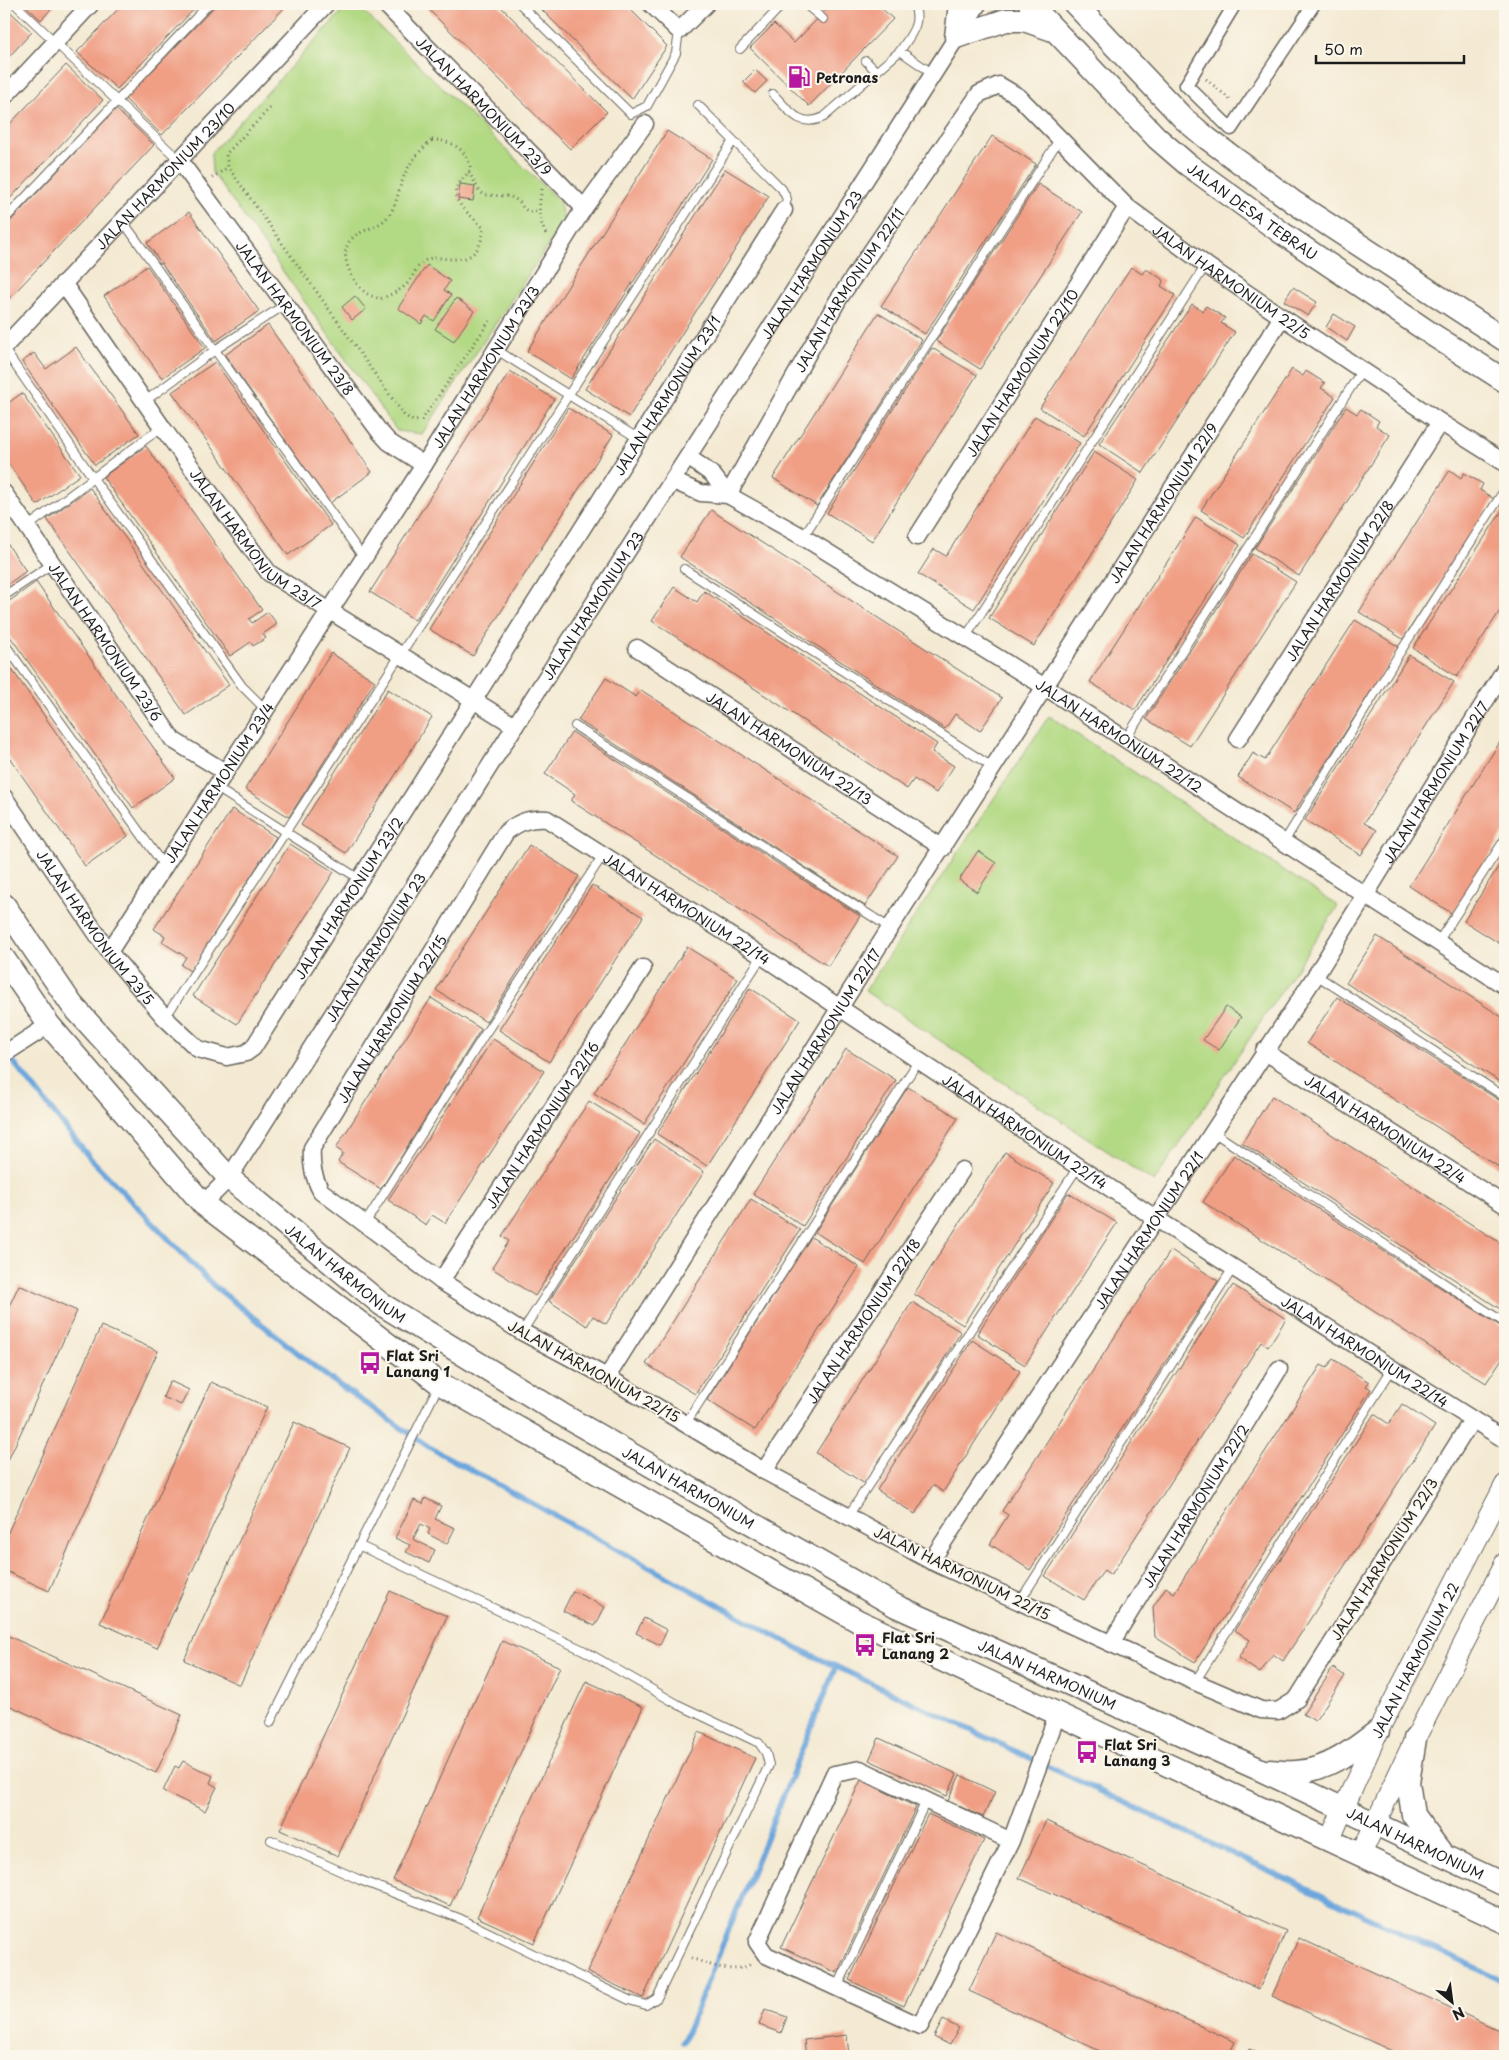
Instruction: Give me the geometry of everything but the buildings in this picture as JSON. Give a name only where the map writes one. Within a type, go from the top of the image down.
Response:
[{"type":"main road","points":[[960,4],[956,37],[1006,20],[1024,20],[1054,31]]},
{"type":"main road","name":"JALAN DESA TEBRAU","points":[[1030,4],[1157,138],[1187,164],[1432,335],[1505,381]]},
{"type":"main road","points":[[1075,4],[1184,119],[1208,139],[1295,203],[1505,340]]},
{"type":"main road","name":"JALAN HARMONIUM","points":[[4,905],[72,1005],[229,1178],[381,1304],[561,1414],[896,1606],[1261,1770],[1505,1885]]},
{"type":"main road","points":[[4,959],[49,1025],[203,1204],[440,1383],[858,1621],[1505,1922]]},
{"type":"main road","points":[[1261,1770],[1298,1772],[1323,1766],[1348,1754],[1378,1731]]},
{"type":"main road","points":[[1415,1739],[1408,1782],[1413,1815],[1443,1855]]},
{"type":"street","points":[[4,97],[91,4]]},
{"type":"street","name":"JALAN HARMONIUM 23/10","points":[[4,348],[326,4]]},
{"type":"street","name":"JALAN HARMONIUM 23/9","points":[[385,4],[584,208]]},
{"type":"street","points":[[651,4],[679,31],[706,4]]},
{"type":"street","name":"JALAN HARMONIUM 23","points":[[203,1204],[229,1178],[932,73],[978,4]]},
{"type":"street","points":[[1235,4],[1186,85],[1231,130],[1314,4]]},
{"type":"street","name":"JALAN HARMONIUM 22/5","points":[[979,94],[999,85],[1018,97],[1127,207],[1282,317],[1505,463]]},
{"type":"street","name":"JALAN HARMONIUM 22/11","points":[[728,495],[838,300],[979,94]]},
{"type":"street","name":"JALAN HARMONIUM 23/3","points":[[328,610],[424,465],[584,208],[645,124]]},
{"type":"street","name":"JALAN HARMONIUM 23/8","points":[[179,160],[389,442],[424,465]]},
{"type":"street","name":"JALAN HARMONIUM 22/10","points":[[917,537],[1127,207]]},
{"type":"street","name":"JALAN HARMONIUM 23/1","points":[[474,699],[784,210]]},
{"type":"street","name":"JALAN HARMONIUM 23/7","points":[[64,283],[162,426],[269,573],[516,726]]},
{"type":"street","name":"JALAN HARMONIUM 22/9","points":[[1045,687],[1282,317]]},
{"type":"street","name":"JALAN HARMONIUM 22/8","points":[[1238,739],[1440,422]]},
{"type":"street","name":"JALAN HARMONIUM 22/12","points":[[688,457],[712,474],[728,495],[803,537],[1045,687],[1505,986]]},
{"type":"street","name":"JALAN HARMONIUM 22/12","points":[[673,481],[701,493],[728,495]]},
{"type":"street","name":"JALAN HARMONIUM 23/6","points":[[4,493],[173,740],[225,772]]},
{"type":"street","name":"JALAN HARMONIUM 23/4","points":[[109,952],[328,610]]},
{"type":"street","name":"JALAN HARMONIUM 22/13","points":[[637,648],[943,848]]},
{"type":"street","name":"JALAN HARMONIUM 22/7","points":[[1366,897],[1505,669]]},
{"type":"street","name":"JALAN HARMONIUM 22/17","points":[[608,1377],[890,928],[1045,687]]},
{"type":"street","name":"JALAN HARMONIUM 23/2","points":[[198,1048],[227,1057],[246,1053],[253,1048],[474,699]]},
{"type":"street","name":"JALAN HARMONIUM 23/5","points":[[4,797],[109,952],[165,1018],[198,1048]]},
{"type":"street","name":"JALAN HARMONIUM 22/15","points":[[547,819],[531,818],[519,822],[506,832],[312,1148],[311,1164],[320,1191],[441,1281],[522,1332],[608,1377],[764,1472],[931,1561],[1112,1642],[1195,1682],[1261,1710],[1278,1711],[1297,1699]]},
{"type":"street","name":"JALAN HARMONIUM 22/14","points":[[547,819],[762,956],[1155,1218],[1505,1440]]},
{"type":"street","name":"JALAN HARMONIUM 22/1","points":[[931,1561],[1366,897]]},
{"type":"street","name":"JALAN HARMONIUM 22/16","points":[[441,1281],[643,968]]},
{"type":"street","points":[[4,1054],[49,1025]]},
{"type":"street","name":"JALAN HARMONIUM 22/4","points":[[1264,1051],[1505,1205]]},
{"type":"street","name":"JALAN HARMONIUM 22/18","points":[[764,1472],[962,1170]]},
{"type":"street","name":"JALAN HARMONIUM 22/2","points":[[1112,1642],[1279,1369]]},
{"type":"street","name":"JALAN HARMONIUM 22/3","points":[[1297,1699],[1472,1420]]},
{"type":"street","name":"JALAN HARMONIUM 22","points":[[1330,1839],[1378,1731],[1505,1485]]},
{"type":"street","points":[[1361,1854],[1415,1739],[1505,1564]]},
{"type":"street","points":[[1010,1842],[860,1769],[834,1774],[758,1942],[766,1955],[836,1989],[920,2026],[1010,1842],[1057,1715]]},
{"type":"lane","points":[[15,4],[179,160]]},
{"type":"lane","points":[[4,220],[209,4]]},
{"type":"lane","points":[[520,4],[631,114],[647,106],[676,53],[679,31]]},
{"type":"lane","points":[[740,49],[783,4]]},
{"type":"lane","points":[[806,4],[822,20]]},
{"type":"lane","points":[[773,94],[798,119],[815,122],[824,117],[900,51],[915,30],[917,11],[914,4]]},
{"type":"lane","points":[[900,51],[932,73]]},
{"type":"lane","points":[[866,61],[876,71]]},
{"type":"lane","name":"JALAN HARMONIUM 23/1","points":[[698,105],[782,189],[787,199],[784,210]]},
{"type":"lane","points":[[803,537],[1060,138]]},
{"type":"lane","points":[[165,1018],[733,141]]},
{"type":"lane","points":[[122,220],[362,557]]},
{"type":"lane","points":[[965,638],[1206,264]]},
{"type":"lane","points":[[145,401],[215,350],[286,304]]},
{"type":"lane","points":[[4,348],[93,478],[242,686],[265,709]]},
{"type":"lane","points":[[495,349],[639,439]]},
{"type":"lane","points":[[1125,740],[1362,370]]},
{"type":"lane","points":[[27,527],[162,426]]},
{"type":"lane","points":[[1284,842],[1505,489]]},
{"type":"lane","points":[[4,596],[52,564]]},
{"type":"lane","points":[[684,569],[994,768]]},
{"type":"lane","points":[[4,643],[164,866]]},
{"type":"lane","points":[[575,726],[890,928]]},
{"type":"lane","points":[[215,787],[361,880]]},
{"type":"lane","points":[[1438,942],[1505,839]]},
{"type":"lane","points":[[364,1225],[483,1037],[603,855]]},
{"type":"lane","points":[[522,1332],[762,956]]},
{"type":"lane","points":[[1316,975],[1505,1097]]},
{"type":"lane","points":[[686,1423],[920,1060]]},
{"type":"lane","points":[[1213,1132],[1505,1323]]},
{"type":"lane","points":[[848,1517],[1078,1167]]},
{"type":"lane","points":[[1020,1601],[1233,1268]]},
{"type":"lane","points":[[1195,1682],[1392,1369]]},
{"type":"lane","points":[[270,1724],[440,1383]]},
{"type":"lane","points":[[271,1840],[360,1880],[461,1919],[630,2000],[646,2005],[657,1998],[770,1764],[766,1753],[759,1743],[679,1705],[583,1650],[360,1546]]},
{"type":"lane","points":[[836,1989],[926,1801]]},
{"type":"path","points":[[1198,73],[1234,102]]},
{"type":"path","points":[[270,108],[226,154],[228,167],[404,415],[413,422],[422,420],[493,317]]},
{"type":"path","points":[[469,172],[458,185],[456,192],[458,201],[478,220],[484,229],[482,244],[474,254],[457,260],[428,258],[419,264],[407,283],[396,292],[380,299],[366,294],[354,279],[346,263],[346,248],[352,237],[379,224],[389,216],[396,202],[403,178],[420,149],[432,140],[446,140],[457,145],[470,162],[471,169],[469,172],[480,192],[484,195],[509,196],[519,201],[524,209],[530,212],[538,210]]},
{"type":"path","points":[[550,173],[543,186],[538,210],[542,226],[557,251]]},
{"type":"path","points":[[542,244],[547,236]]},
{"type":"path","points":[[706,1964],[723,1969],[742,1969],[766,1955]]},
{"type":"green space","points":[[347,6],[363,11],[559,201],[564,221],[422,434],[397,431],[212,172],[211,153]]},
{"type":"green space","points":[[1049,716],[1338,906],[1154,1182],[865,991]]},
{"type":"waterway","points":[[7,1054],[89,1157],[213,1285],[329,1378],[429,1447],[803,1651],[1505,1982]]},
{"type":"waterway","points":[[683,2042],[836,1666]]},
{"type":"place","name":"Petronas","points":[[799,77]]},
{"type":"place","name":"Flat Sri Lanang 1","points":[[370,1363]]},
{"type":"place","name":"Flat Sri Lanang 2","points":[[865,1645]]},
{"type":"place","name":"Flat Sri Lanang 3","points":[[1087,1752]]}]
